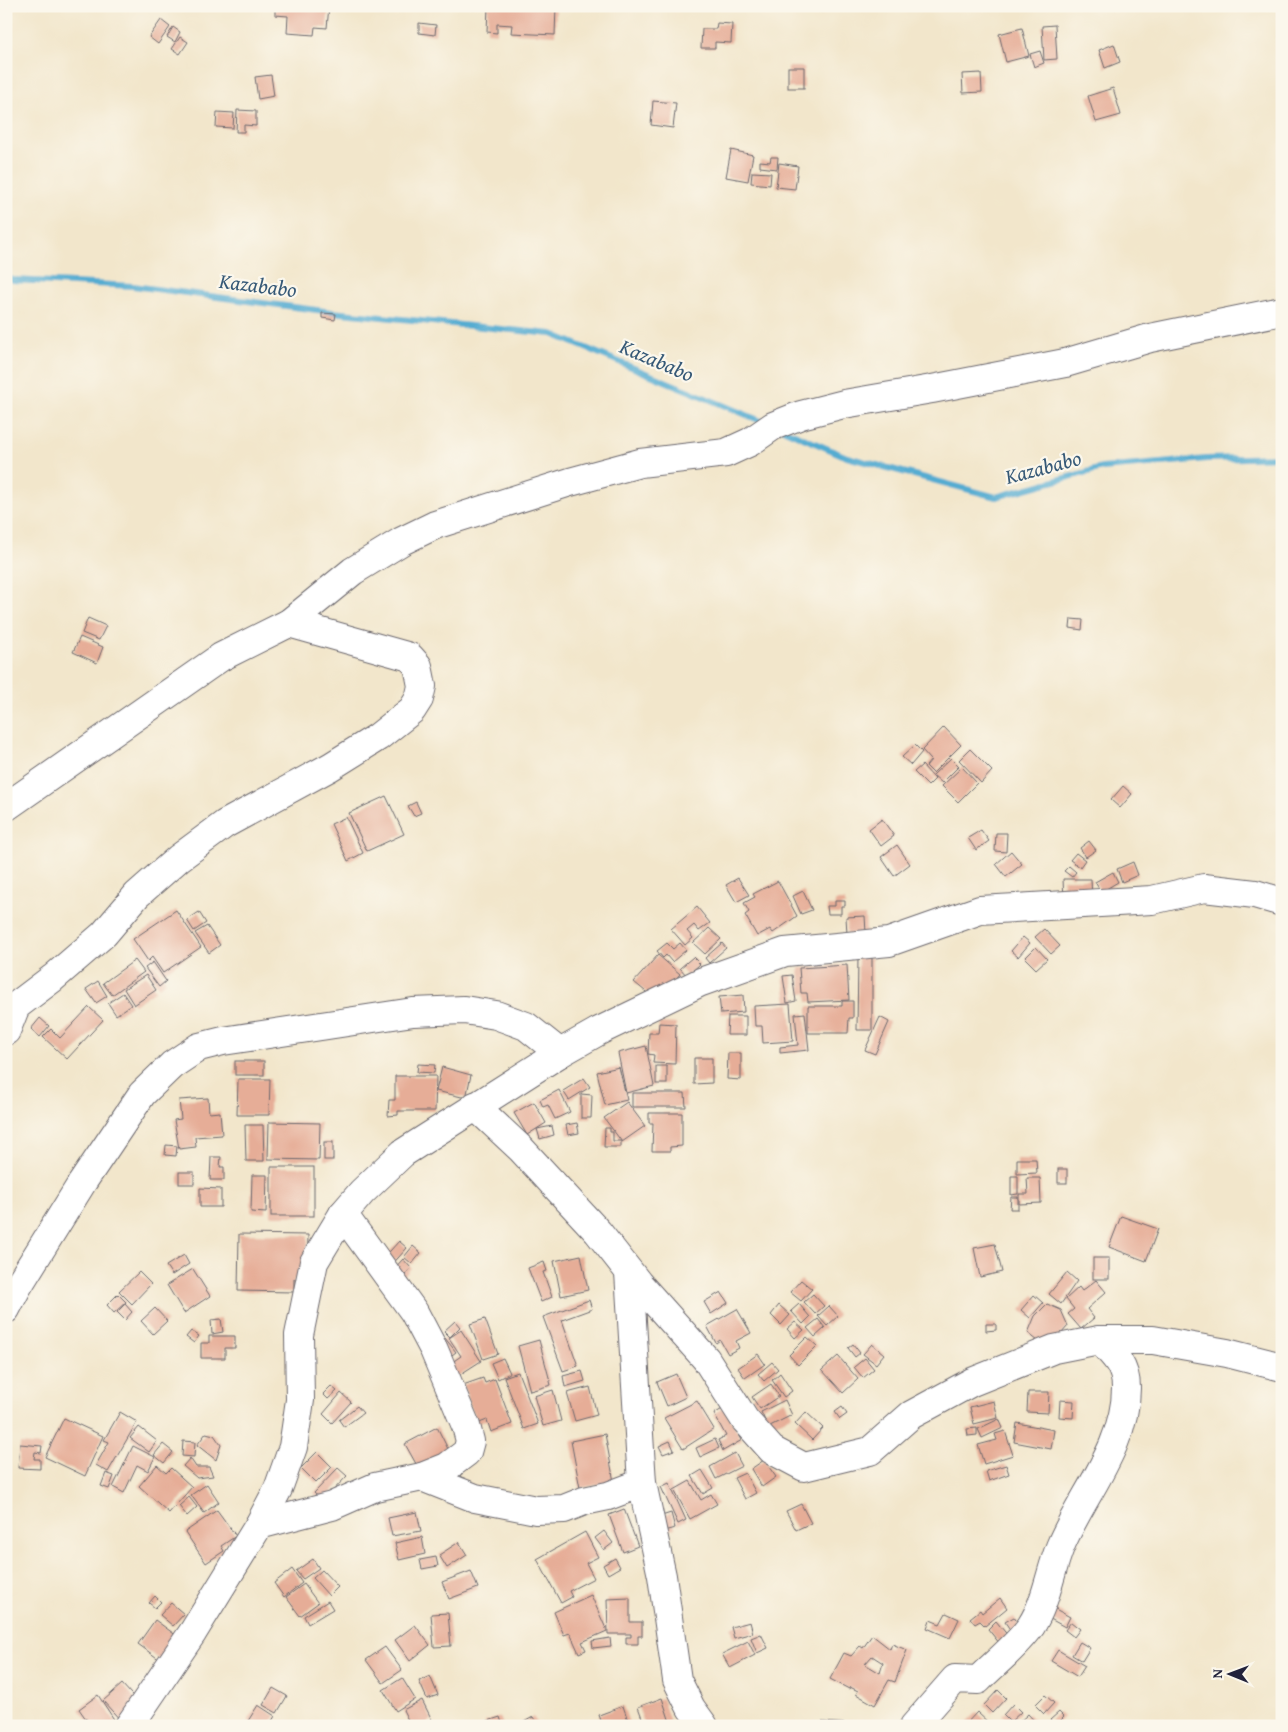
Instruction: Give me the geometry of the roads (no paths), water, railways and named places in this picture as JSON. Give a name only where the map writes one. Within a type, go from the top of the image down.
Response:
[{"type":"street","points":[[6,807],[220,657],[289,623],[353,571],[402,541],[436,525],[511,500],[640,464],[726,453],[750,442],[773,426],[802,415],[844,404],[1065,363],[1150,338],[1282,311]]},
{"type":"street","points":[[6,1031],[16,1006],[54,978],[104,934],[137,895],[179,858],[225,824],[346,757],[378,737],[412,710],[419,699],[422,686],[418,666],[410,657],[289,623]]},
{"type":"street","points":[[129,1726],[193,1632],[259,1525],[278,1489],[294,1447],[300,1400],[299,1335],[314,1262],[343,1214],[362,1192],[403,1153],[560,1053],[701,982],[785,952],[889,942],[980,910],[1152,900],[1204,888],[1255,894],[1282,902]]},
{"type":"street","points":[[6,1309],[18,1286],[82,1183],[142,1094],[172,1065],[199,1047],[223,1041],[413,1012],[464,1010],[496,1015],[526,1026],[560,1053]]},
{"type":"street","points":[[475,1106],[521,1149],[598,1232],[629,1272],[706,1359],[745,1420],[772,1450],[804,1466],[870,1451],[911,1416],[972,1382],[1054,1349],[1100,1340],[1153,1340],[1227,1353],[1282,1367]]},
{"type":"street","points":[[259,1525],[332,1506],[375,1487],[422,1477],[447,1467],[466,1452],[470,1442],[466,1426],[434,1350],[414,1312],[343,1214]]},
{"type":"street","points":[[629,1272],[642,1482],[662,1576],[676,1680],[691,1708],[704,1726]]},
{"type":"street","points":[[914,1726],[954,1679],[978,1680],[1018,1644],[1032,1624],[1060,1546],[1089,1495],[1118,1432],[1123,1412],[1126,1387],[1122,1363],[1100,1340]]},
{"type":"street","points":[[422,1477],[475,1498],[536,1510],[564,1509],[584,1501],[608,1496],[642,1482]]},
{"type":"waterway","name":"Kazababo","points":[[6,277],[13,280],[133,286],[332,312],[552,334],[766,423]]},
{"type":"waterway","name":"Kazababo","points":[[785,430],[847,457],[996,497],[1102,468],[1207,459],[1282,457]]}]
